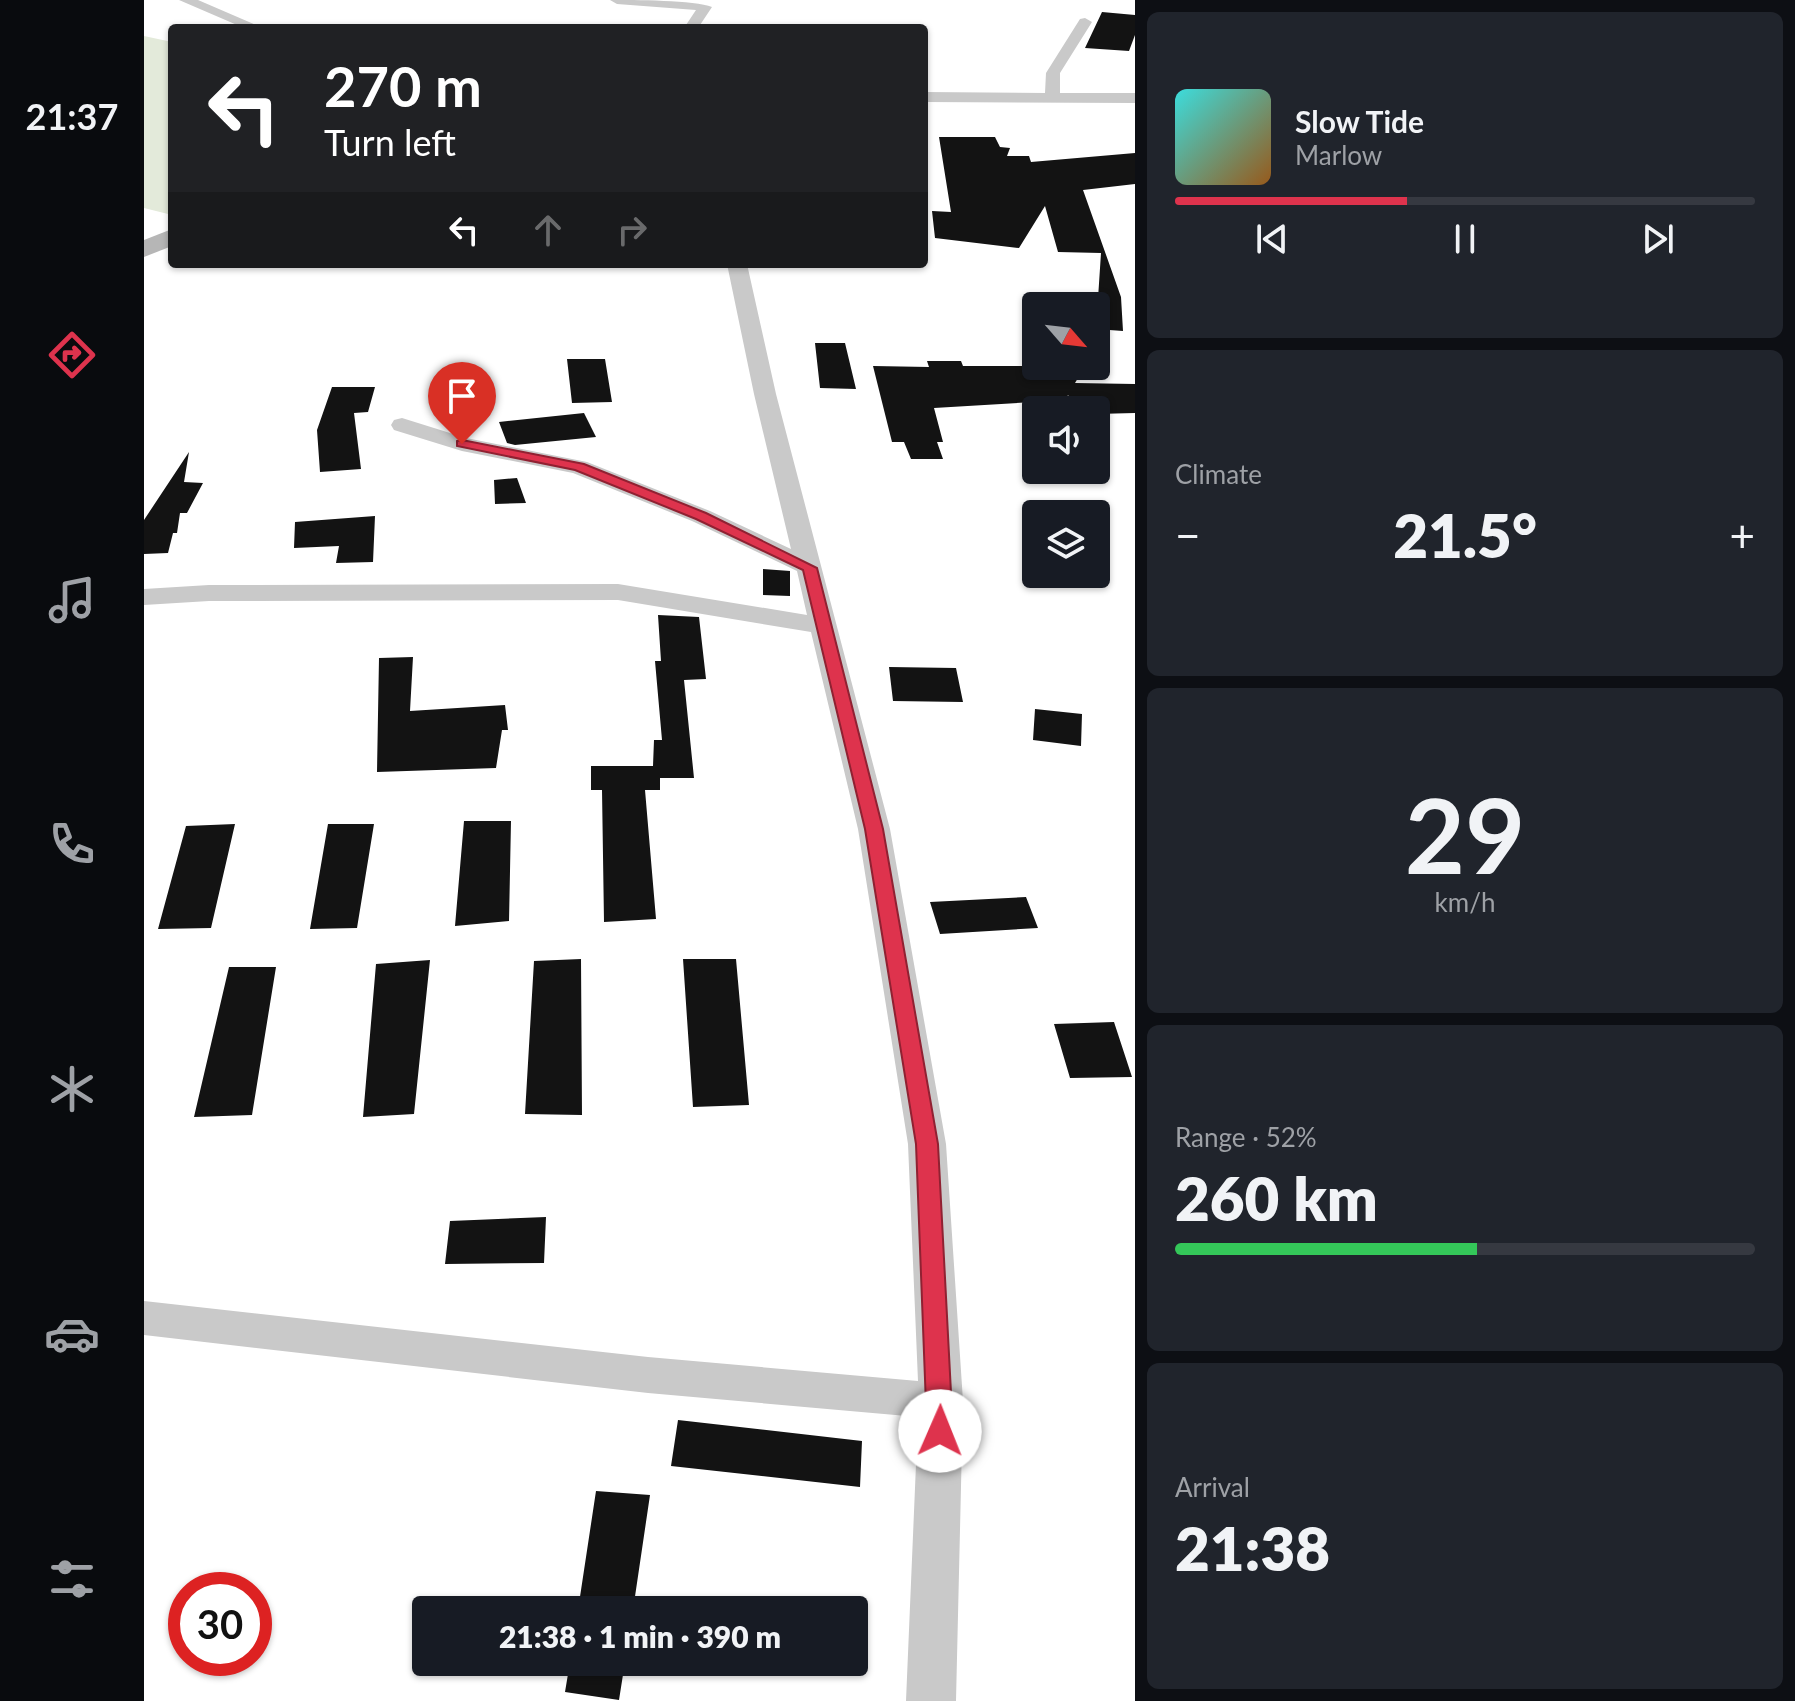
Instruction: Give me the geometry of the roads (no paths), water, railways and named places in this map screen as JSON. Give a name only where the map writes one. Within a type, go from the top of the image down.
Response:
[{"type":"street","points":[[186,0],[246,24]]},
{"type":"street","points":[[617,0],[705,7],[694,24]]},
{"type":"street","points":[[1052,97],[1053,73],[1085,22]]},
{"type":"street","points":[[928,92],[1108,98],[1131,105]]},
{"type":"street","points":[[144,249],[168,239]]},
{"type":"street","points":[[738,268],[765,394],[874,829],[927,1144],[941,1401],[931,1701]]},
{"type":"street","points":[[402,425],[462,444],[579,467],[701,516],[810,568]]},
{"type":"street","points":[[144,597],[209,593],[618,592],[824,626]]},
{"type":"street","points":[[144,1318],[648,1375],[941,1401]]}]
